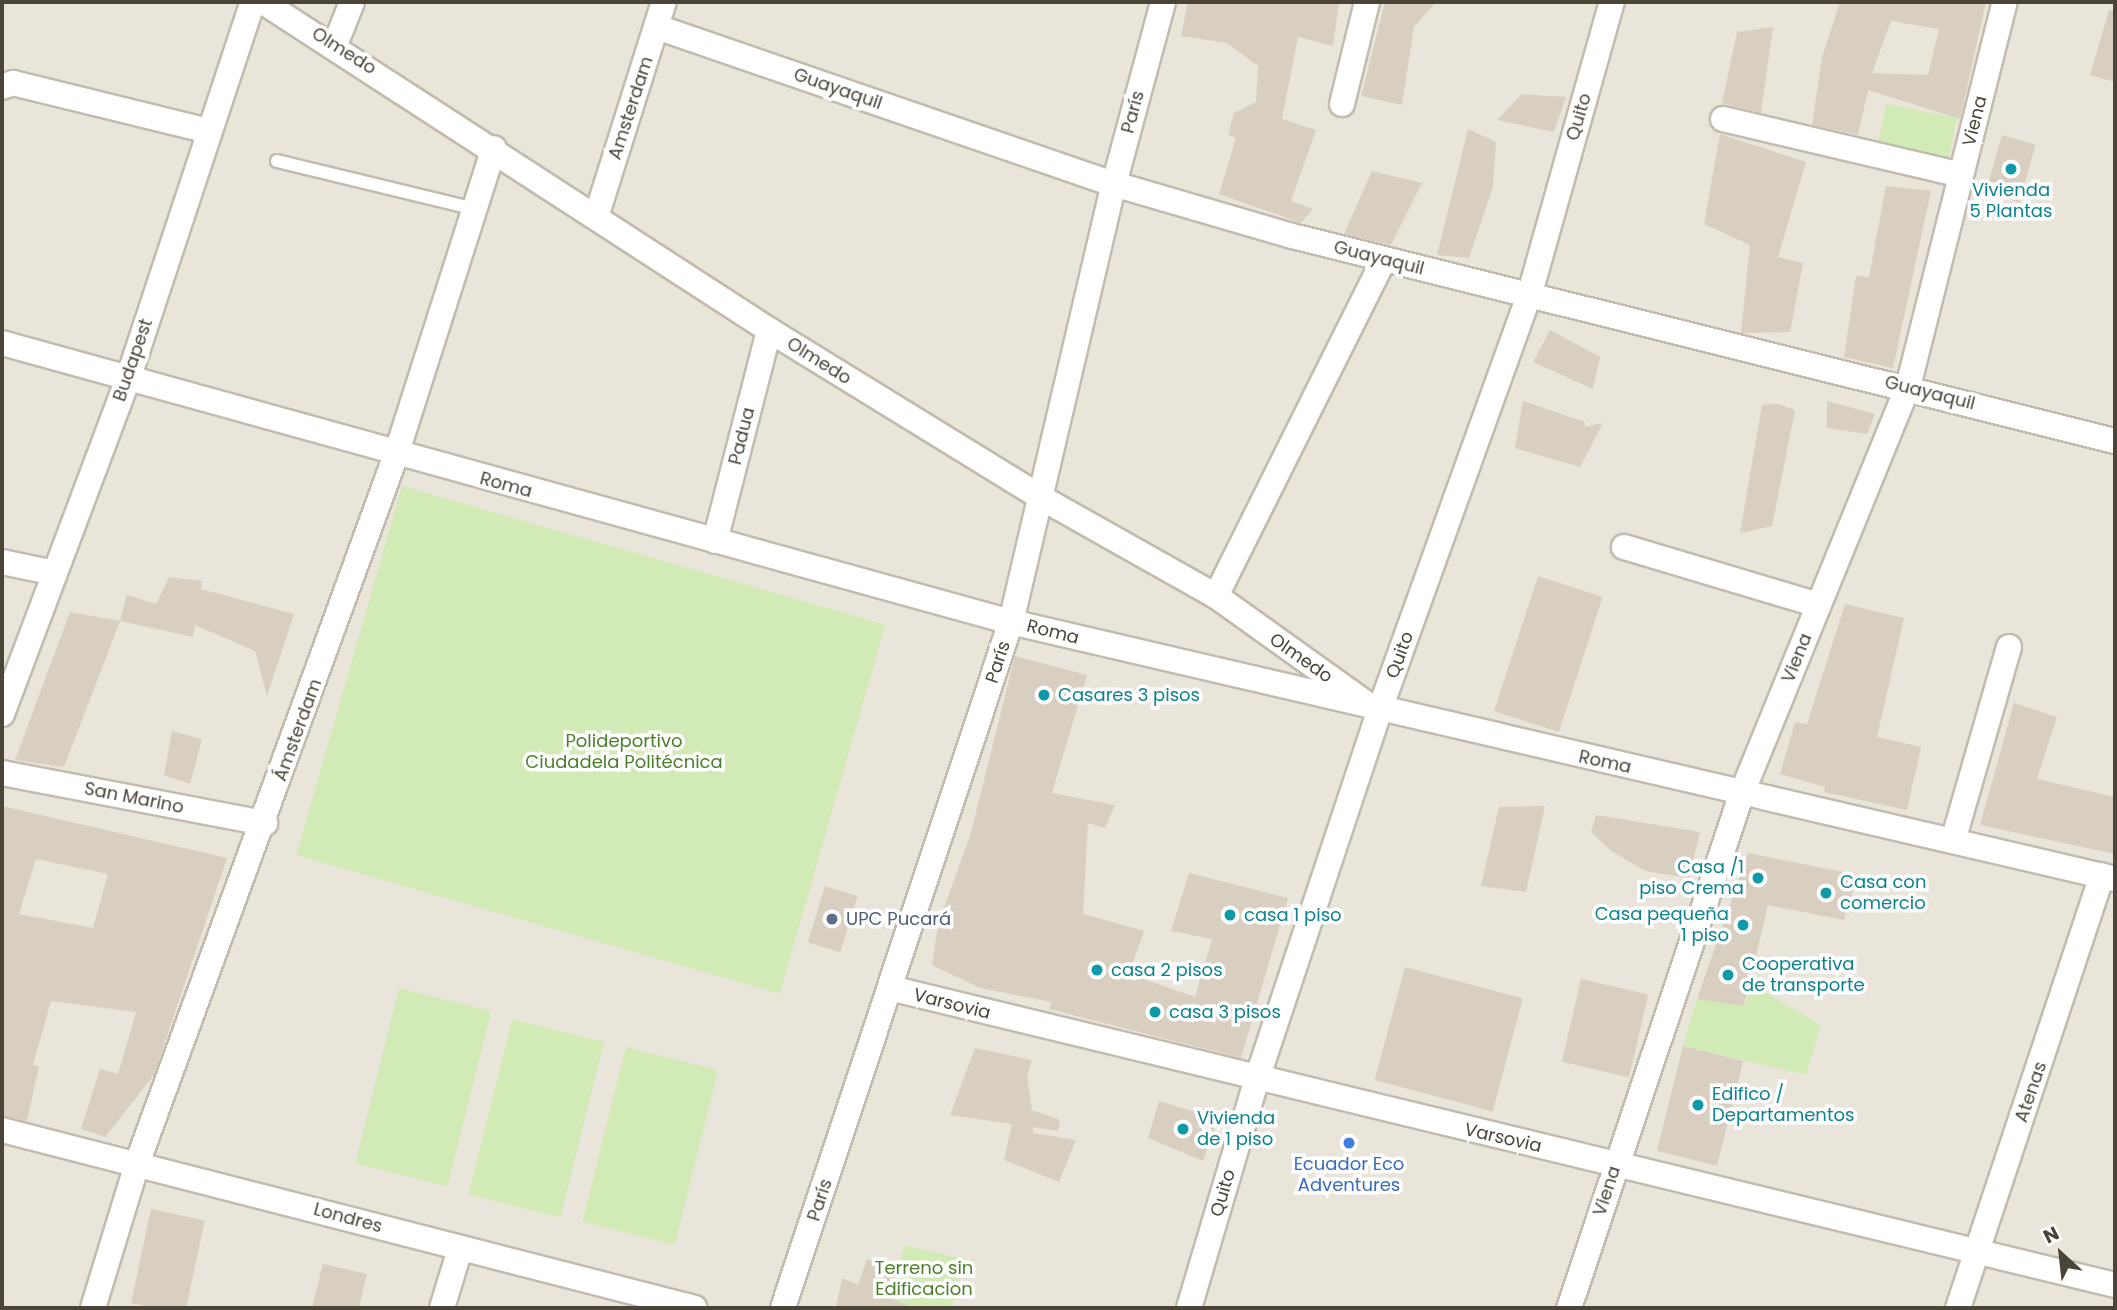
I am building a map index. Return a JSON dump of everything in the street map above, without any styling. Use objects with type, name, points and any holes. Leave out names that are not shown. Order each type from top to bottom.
[{"type":"street","name":"Budapest","points":[[2,714],[50,572],[127,382],[253,2]]},
{"type":"street","name":"Olmedo","points":[[263,2],[335,45],[597,214],[769,330],[1040,497],[1216,596],[1379,712]]},
{"type":"street","points":[[335,45],[352,2]]},
{"type":"street","name":"Amsterdam","points":[[597,214],[664,2]]},
{"type":"street","name":"París","points":[[783,1308],[1011,622],[1114,184],[1163,2]]},
{"type":"street","points":[[1342,104],[1367,2]]},
{"type":"street","name":"Quito","points":[[1189,1308],[1257,1079],[1379,712],[1530,293],[1612,2]]},
{"type":"street","name":"Viena","points":[[1569,1308],[1615,1164],[1742,793],[1908,387],[2005,2]]},
{"type":"street","name":"Guayaquil","points":[[657,27],[1114,184],[1383,261],[1530,293],[2115,441]]},
{"type":"street","points":[[2,86],[13,83],[209,131]]},
{"type":"street","points":[[1723,119],[1961,175]]},
{"type":"street","name":"Ámsterdam","points":[[93,1308],[138,1161],[265,823],[396,455],[494,148]]},
{"type":"street","points":[[1216,596],[1383,261]]},
{"type":"street","name":"Padua","points":[[715,541],[769,330]]},
{"type":"street","name":"Roma","points":[[2,343],[127,382],[1011,622],[1379,712],[2108,877]]},
{"type":"street","points":[[1624,547],[1819,604]]},
{"type":"street","points":[[2,562],[50,572]]},
{"type":"street","points":[[1953,841],[2009,647]]},
{"type":"street","name":"San Marino","points":[[2,773],[265,823]]},
{"type":"street","name":"Atenas","points":[[1958,1308],[2108,877]]},
{"type":"street","name":"Varsovia","points":[[890,988],[2115,1285]]},
{"type":"street","name":"Londres","points":[[2,1130],[138,1161],[460,1249],[695,1308]]},
{"type":"street","points":[[442,1308],[460,1249]]},
{"type":"lane","points":[[277,161],[475,209]]},
{"type":"shaded area","points":[[2,2],[2115,2],[2115,1308],[2,1308]]},
{"type":"green space","points":[[1886,104],[1957,118],[1948,164],[1877,150]]},
{"type":"green space","name":"Polideportivo Ciudadela Politécnica","points":[[402,486],[886,625],[780,994],[296,855]]},
{"type":"green space","points":[[1753,985],[1821,1025],[1806,1075],[1683,1046],[1697,999],[1744,1006]]},
{"type":"green space","points":[[399,988],[491,1011],[447,1187],[355,1164]]},
{"type":"green space","points":[[512,1019],[604,1042],[560,1218],[468,1195]]},
{"type":"green space","points":[[626,1047],[718,1070],[675,1245],[582,1222]]},
{"type":"green space","name":"Terreno sin Edificacion","points":[[905,1245],[967,1260],[951,1308],[885,1308]]},
{"type":"building","points":[[1188,2],[1339,2],[1333,46],[1298,37],[1282,119],[1316,130],[1291,201],[1313,209],[1301,223],[1219,194],[1236,138],[1228,135],[1234,113],[1256,102],[1258,66],[1227,43],[1181,36]]},
{"type":"building","points":[[1385,2],[1436,2],[1414,27],[1402,105],[1361,96]]},
{"type":"building","points":[[1840,2],[1986,2],[1960,119],[1868,90],[1858,135],[1812,125],[1822,57]],"holes":[[[1891,21],[1939,29],[1928,75],[1872,73]]]},
{"type":"building","points":[[2109,10],[2115,11],[2115,82],[2090,75]]},
{"type":"building","points":[[1773,27],[1761,113],[1722,103],[1737,32]]},
{"type":"building","points":[[1522,94],[1566,97],[1554,132],[1497,120]]},
{"type":"building","points":[[1468,129],[1496,142],[1493,187],[1469,258],[1437,255]]},
{"type":"building","points":[[1720,134],[1806,162],[1778,257],[1803,263],[1790,332],[1741,333],[1750,245],[1704,224]]},
{"type":"building","name":"Vivienda 5 Plantas","points":[[2002,135],[2036,145],[2019,202],[1985,193]]},
{"type":"building","points":[[1372,171],[1422,183],[1391,245],[1344,234]]},
{"type":"building","points":[[1886,186],[1931,191],[1893,368],[1844,357],[1856,276],[1869,277]]},
{"type":"building","points":[[1550,330],[1600,357],[1593,389],[1533,362]]},
{"type":"building","points":[[1523,401],[1585,422],[1584,427],[1603,423],[1580,467],[1515,448]]},
{"type":"building","points":[[1827,401],[1875,414],[1867,434],[1827,428]]},
{"type":"building","points":[[1778,404],[1795,410],[1772,526],[1740,533],[1762,405]]},
{"type":"building","points":[[1538,576],[1603,597],[1559,732],[1494,711]]},
{"type":"building","points":[[169,577],[202,581],[201,589],[294,614],[267,696],[255,651],[195,625],[193,637],[120,621],[127,595],[156,604]]},
{"type":"building","points":[[1845,604],[1904,618],[1877,737],[1921,747],[1907,810],[1824,792],[1825,787],[1780,774],[1795,722],[1807,724]]},
{"type":"building","points":[[70,612],[120,621],[64,767],[15,760]]},
{"type":"building","points":[[1015,656],[1087,675],[1052,793],[1115,805],[1105,828],[1088,823],[1083,914],[1144,931],[1129,974],[1195,997],[1212,939],[1171,931],[1189,873],[1288,898],[1241,1058],[1049,1009],[1052,1002],[980,988],[932,965],[938,924],[970,836]]},
{"type":"building","points":[[2014,703],[2057,717],[2037,779],[2115,797],[2115,854],[1980,825]]},
{"type":"building","points":[[172,731],[202,739],[190,784],[164,775]]},
{"type":"building","points":[[2,806],[227,858],[154,1075],[105,1137],[81,1129],[100,1069],[118,1074],[136,1012],[51,1001],[33,1065],[39,1066],[27,1121],[2,1116]],"holes":[[[36,859],[108,874],[93,928],[19,914]]]},
{"type":"building","points":[[1545,806],[1526,892],[1481,886],[1499,807]]},
{"type":"building","points":[[1596,815],[1700,832],[1689,878],[1645,871],[1610,850],[1591,832]]},
{"type":"building","points":[[1748,853],[1858,875],[1844,920],[1768,905],[1744,1006],[1697,999]]},
{"type":"building","name":"UPC Pucará","points":[[825,886],[858,896],[840,952],[808,942]]},
{"type":"building","points":[[1405,967],[1523,999],[1493,1112],[1375,1080]]},
{"type":"building","points":[[1581,979],[1648,995],[1629,1077],[1562,1062]]},
{"type":"building","name":"Edifico / Departamentos","points":[[1683,1046],[1743,1061],[1717,1166],[1657,1151]]},
{"type":"building","points":[[975,1048],[1032,1060],[1027,1076],[1032,1110],[1060,1120],[1058,1131],[1033,1127],[1033,1133],[1076,1140],[1059,1182],[1004,1160],[1012,1124],[950,1115]]},
{"type":"building","name":"Vivienda de 1 piso","points":[[1159,1101],[1218,1119],[1203,1161],[1148,1138]]},
{"type":"building","points":[[151,1209],[205,1220],[186,1308],[155,1308],[131,1303]]},
{"type":"building","points":[[867,1259],[896,1273],[888,1297],[914,1308],[836,1308],[842,1278],[858,1285]]},
{"type":"building","points":[[323,1264],[367,1274],[359,1308],[312,1308]]},
{"type":"place","name":"Vivienda 5 Plantas","points":[[2011,169]]},
{"type":"place","name":"Casares 3 pisos","points":[[1044,695]]},
{"type":"place","name":"Casa /1 piso Crema","points":[[1758,878]]},
{"type":"place","name":"Casa con comercio","points":[[1826,893]]},
{"type":"place","name":"casa 1 piso","points":[[1230,915]]},
{"type":"place","name":"UPC Pucará","points":[[832,919]]},
{"type":"place","name":"Casa pequeña 1 piso","points":[[1743,925]]},
{"type":"place","name":"casa 2 pisos","points":[[1097,970]]},
{"type":"place","name":"Cooperativa de transporte","points":[[1728,975]]},
{"type":"place","name":"casa 3 pisos","points":[[1155,1012]]},
{"type":"place","name":"Edifico / Departamentos","points":[[1698,1105]]},
{"type":"place","name":"Vivienda de 1 piso","points":[[1183,1129]]},
{"type":"place","name":"Ecuador Eco Adventures","points":[[1349,1143]]}]
